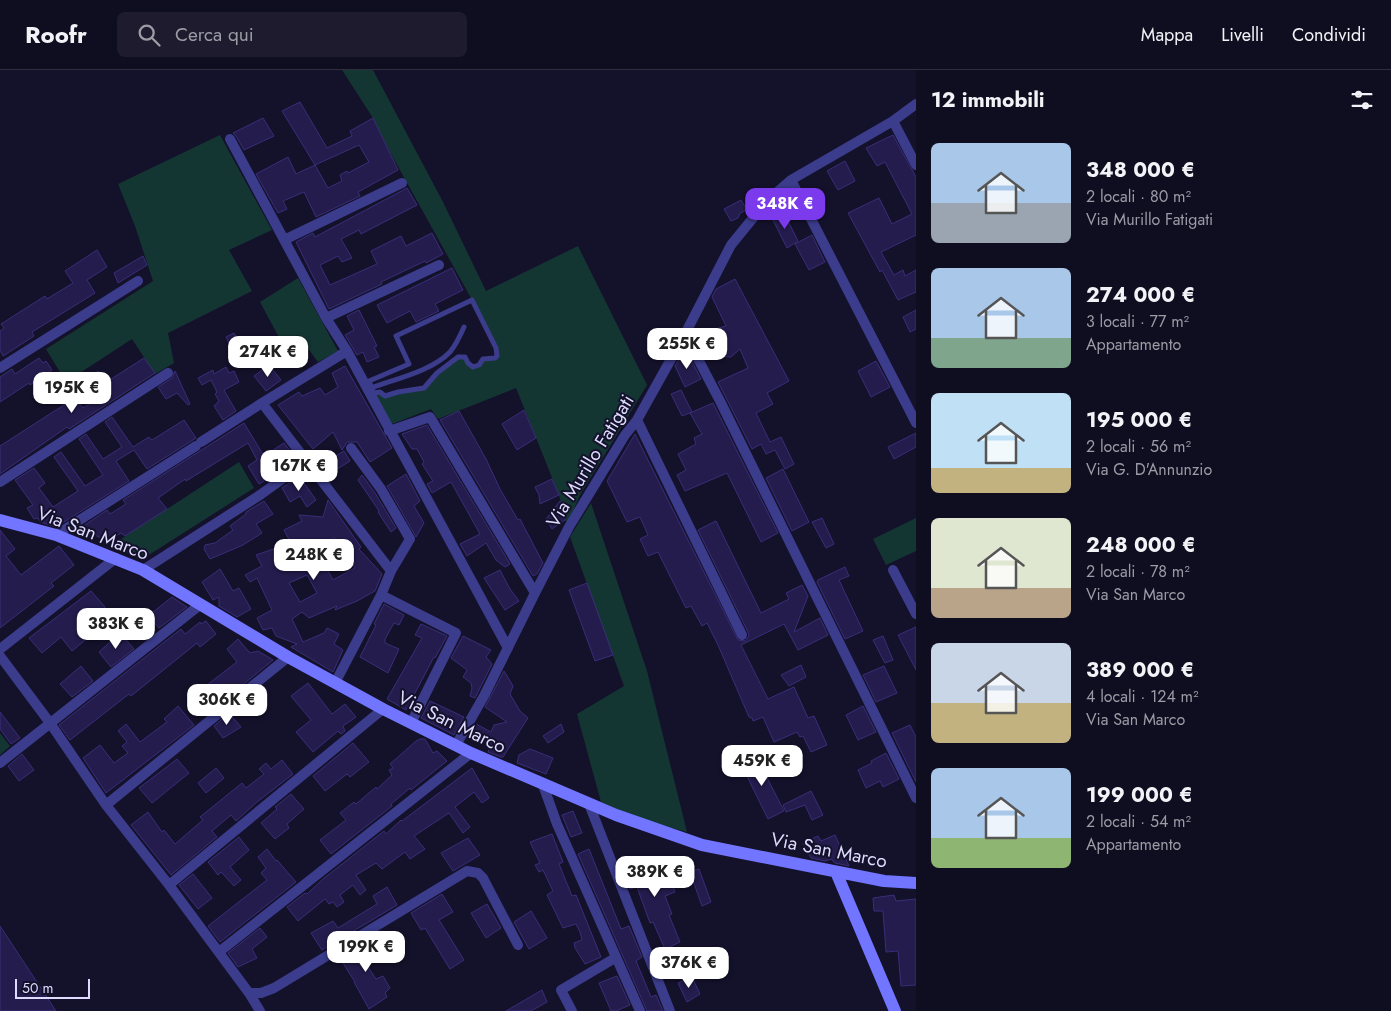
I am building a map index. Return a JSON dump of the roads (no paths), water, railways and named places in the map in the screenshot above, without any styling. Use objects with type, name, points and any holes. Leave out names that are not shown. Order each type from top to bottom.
[{"type":"main road","name":"Via San Marco","points":[[0,520],[56,535],[143,570],[288,657],[383,709],[472,753],[616,815],[702,845],[884,881],[916,883]]},
{"type":"main road","points":[[836,872],[895,1011]]},
{"type":"street","name":"Via Murillo Fatigati","points":[[456,745],[484,696],[569,527],[625,435],[637,420],[685,334],[731,244],[767,201],[791,180],[893,120],[916,104]]},
{"type":"street","points":[[893,120],[916,165]]},
{"type":"street","points":[[230,139],[326,318],[368,389],[508,648]]},
{"type":"street","points":[[791,180],[916,423]]},
{"type":"street","points":[[284,240],[402,183]]},
{"type":"street","points":[[326,318],[439,265]]},
{"type":"street","points":[[0,368],[138,281]]},
{"type":"street","points":[[685,334],[916,798]]},
{"type":"street","points":[[56,535],[262,403],[347,352]]},
{"type":"street","points":[[0,482],[168,373]]},
{"type":"street","points":[[262,403],[391,571]]},
{"type":"street","points":[[389,431],[430,417],[535,593]]},
{"type":"street","points":[[637,420],[742,635]]},
{"type":"street","points":[[335,683],[382,595],[391,571],[410,539],[381,489],[351,448]]},
{"type":"street","points":[[143,570],[260,495],[306,462]]},
{"type":"street","points":[[0,649],[116,558]]},
{"type":"street","points":[[893,570],[916,614]]},
{"type":"street","points":[[382,595],[456,633],[411,723]]},
{"type":"street","points":[[0,763],[201,604]]},
{"type":"street","points":[[0,656],[50,723],[106,805],[219,952],[260,1011]]},
{"type":"street","points":[[106,805],[288,657]]},
{"type":"street","points":[[168,885],[383,709]]},
{"type":"street","points":[[219,952],[472,753]]},
{"type":"street","points":[[543,785],[557,824],[640,1011]]},
{"type":"street","points":[[589,804],[670,1011]]},
{"type":"street","points":[[249,993],[261,993],[274,988],[467,871],[474,871],[481,875],[518,945]]},
{"type":"street","points":[[572,1011],[561,990],[615,958]]},
{"type":"lane","points":[[472,300],[496,348],[497,356],[490,360],[483,359],[479,365],[473,367],[464,357],[458,357],[437,373],[424,388],[385,396],[380,392],[374,393],[369,381],[409,364],[396,336],[472,300]]},
{"type":"lane","points":[[368,389],[406,376],[440,360],[456,345],[464,328]]}]
